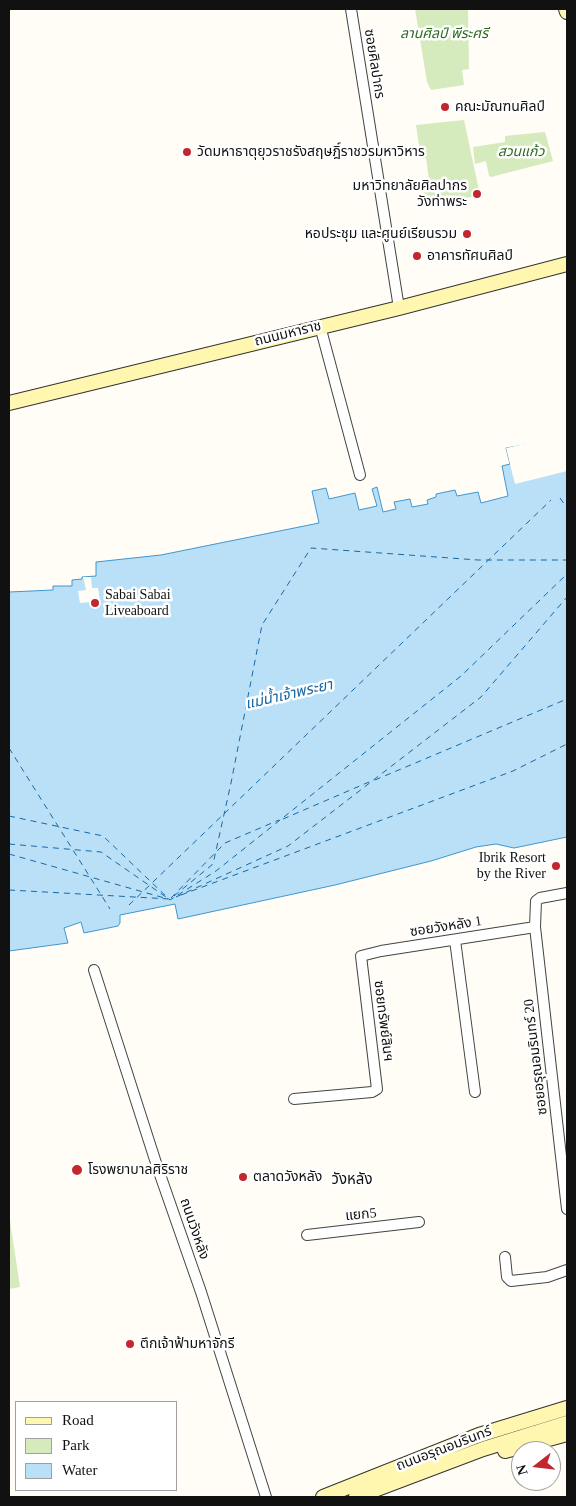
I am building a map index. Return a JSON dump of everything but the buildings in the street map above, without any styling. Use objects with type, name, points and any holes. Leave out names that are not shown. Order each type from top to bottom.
[{"type":"main road","name":"ถนนมหาราช","points":[[9,403],[399,308],[567,264]]},
{"type":"main road","name":"ถนนอรุณอมรินทร์","points":[[322,1497],[480,1435],[567,1408]]},
{"type":"main road","points":[[356,1497],[483,1449],[567,1423]]},
{"type":"main road","name":"ถนนอรุณอมรินทร์","points":[[381,1497],[475,1461],[567,1434]]},
{"type":"street","name":"ซอยศิลปากร","points":[[351,9],[399,308]]},
{"type":"street","points":[[320,326],[360,475]]},
{"type":"street","name":"ซอยอรุณอมรินทร์ 20","points":[[567,893],[540,898],[536,901],[535,927],[567,1209]]},
{"type":"street","name":"ซอยวังหลัง 1","points":[[361,956],[535,927]]},
{"type":"street","points":[[456,940],[475,1092]]},
{"type":"street","name":"ซอยทรัพย์สินฯ","points":[[294,1099],[372,1092],[377,1089],[361,956]]},
{"type":"street","name":"ถนนวังหลัง","points":[[94,970],[157,1166],[201,1292],[266,1497]]},
{"type":"street","name":"แยก5","points":[[306,1235],[418,1222]]},
{"type":"street","points":[[505,1257],[507,1277],[511,1281],[547,1277],[567,1270]]},
{"type":"green space","name":"ลานศิลป์ พีระศรี","points":[[415,9],[468,9],[469,69],[462,70],[464,85],[431,90],[427,82]]},
{"type":"green space","points":[[464,120],[480,195],[426,207],[423,181],[429,180],[426,158],[421,159],[416,125]]},
{"type":"green space","name":"สวนแก้ว","points":[[545,132],[553,161],[491,177],[489,176],[486,161],[475,164],[473,147],[505,142],[505,136]]},
{"type":"green space","points":[[9,1214],[20,1287],[9,1289]]},
{"type":"water","name":"แม่น้ำเจ้าพระยา","points":[[567,438],[567,837],[514,848],[496,844],[476,847],[431,861],[335,885],[178,919],[175,904],[120,915],[118,926],[84,933],[81,922],[64,928],[68,943],[9,951],[9,592],[53,590],[53,586],[72,586],[72,580],[96,576],[96,562],[161,555],[319,523],[312,491],[326,488],[329,499],[355,493],[359,510],[377,506],[372,489],[377,487],[383,512],[396,509],[394,502],[410,499],[412,507],[428,504],[427,500],[436,497],[436,494],[455,490],[457,496],[478,492],[481,503],[508,496],[502,466],[510,464],[506,448]]},
{"type":"pier","points":[[567,435],[567,471],[515,484],[506,448]]},
{"type":"pier","points":[[83,577],[91,577],[92,588],[98,588],[100,601],[80,603],[78,591],[86,590]]},
{"type":"ferry route","points":[[560,498],[567,508]]},
{"type":"ferry route","points":[[129,905],[551,500]]},
{"type":"ferry route","points":[[174,896],[213,864],[262,625],[311,548],[478,560],[567,560]]},
{"type":"ferry route","points":[[9,816],[103,836],[170,900],[216,871],[461,676],[567,574]]},
{"type":"ferry route","points":[[176,897],[288,846],[481,697],[567,597]]},
{"type":"ferry route","points":[[375,780],[567,699]]},
{"type":"ferry route","points":[[181,895],[513,771],[567,744]]},
{"type":"ferry route","points":[[9,748],[110,909]]},
{"type":"ferry route","points":[[283,819],[369,782]]},
{"type":"ferry route","points":[[171,898],[225,843],[279,820]]},
{"type":"ferry route","points":[[9,844],[101,852],[166,897]]},
{"type":"ferry route","points":[[9,854],[168,899]]},
{"type":"ferry route","points":[[9,890],[170,899]]},
{"type":"place","name":"คณะมัณฑนศิลป์","points":[[445,107]]},
{"type":"place","name":"วัดมหาธาตุยุวราชรังสฤษฎิ์ราชวรมหาวิหาร","points":[[187,152]]},
{"type":"place","name":"มหาวิทยาลัยศิลปากร วังท่าพระ","points":[[477,194]]},
{"type":"place","name":"หอประชุม และศูนย์เรียนรวม","points":[[467,234]]},
{"type":"place","name":"อาคารทัศนศิลป์","points":[[417,256]]},
{"type":"place","name":"Sabai Sabai Liveaboard","points":[[95,603]]},
{"type":"place","name":"Ibrik Resort by the River","points":[[556,866]]},
{"type":"place","name":"โรงพยาบาลศิริราช","points":[[77,1170]]},
{"type":"place","name":"ตลาดวังหลัง","points":[[243,1177]]},
{"type":"place","name":"ตึกเจ้าฟ้ามหาจักรี","points":[[130,1344]]},
{"type":"district","name":"วังหลัง","points":[[352,1180]]}]
